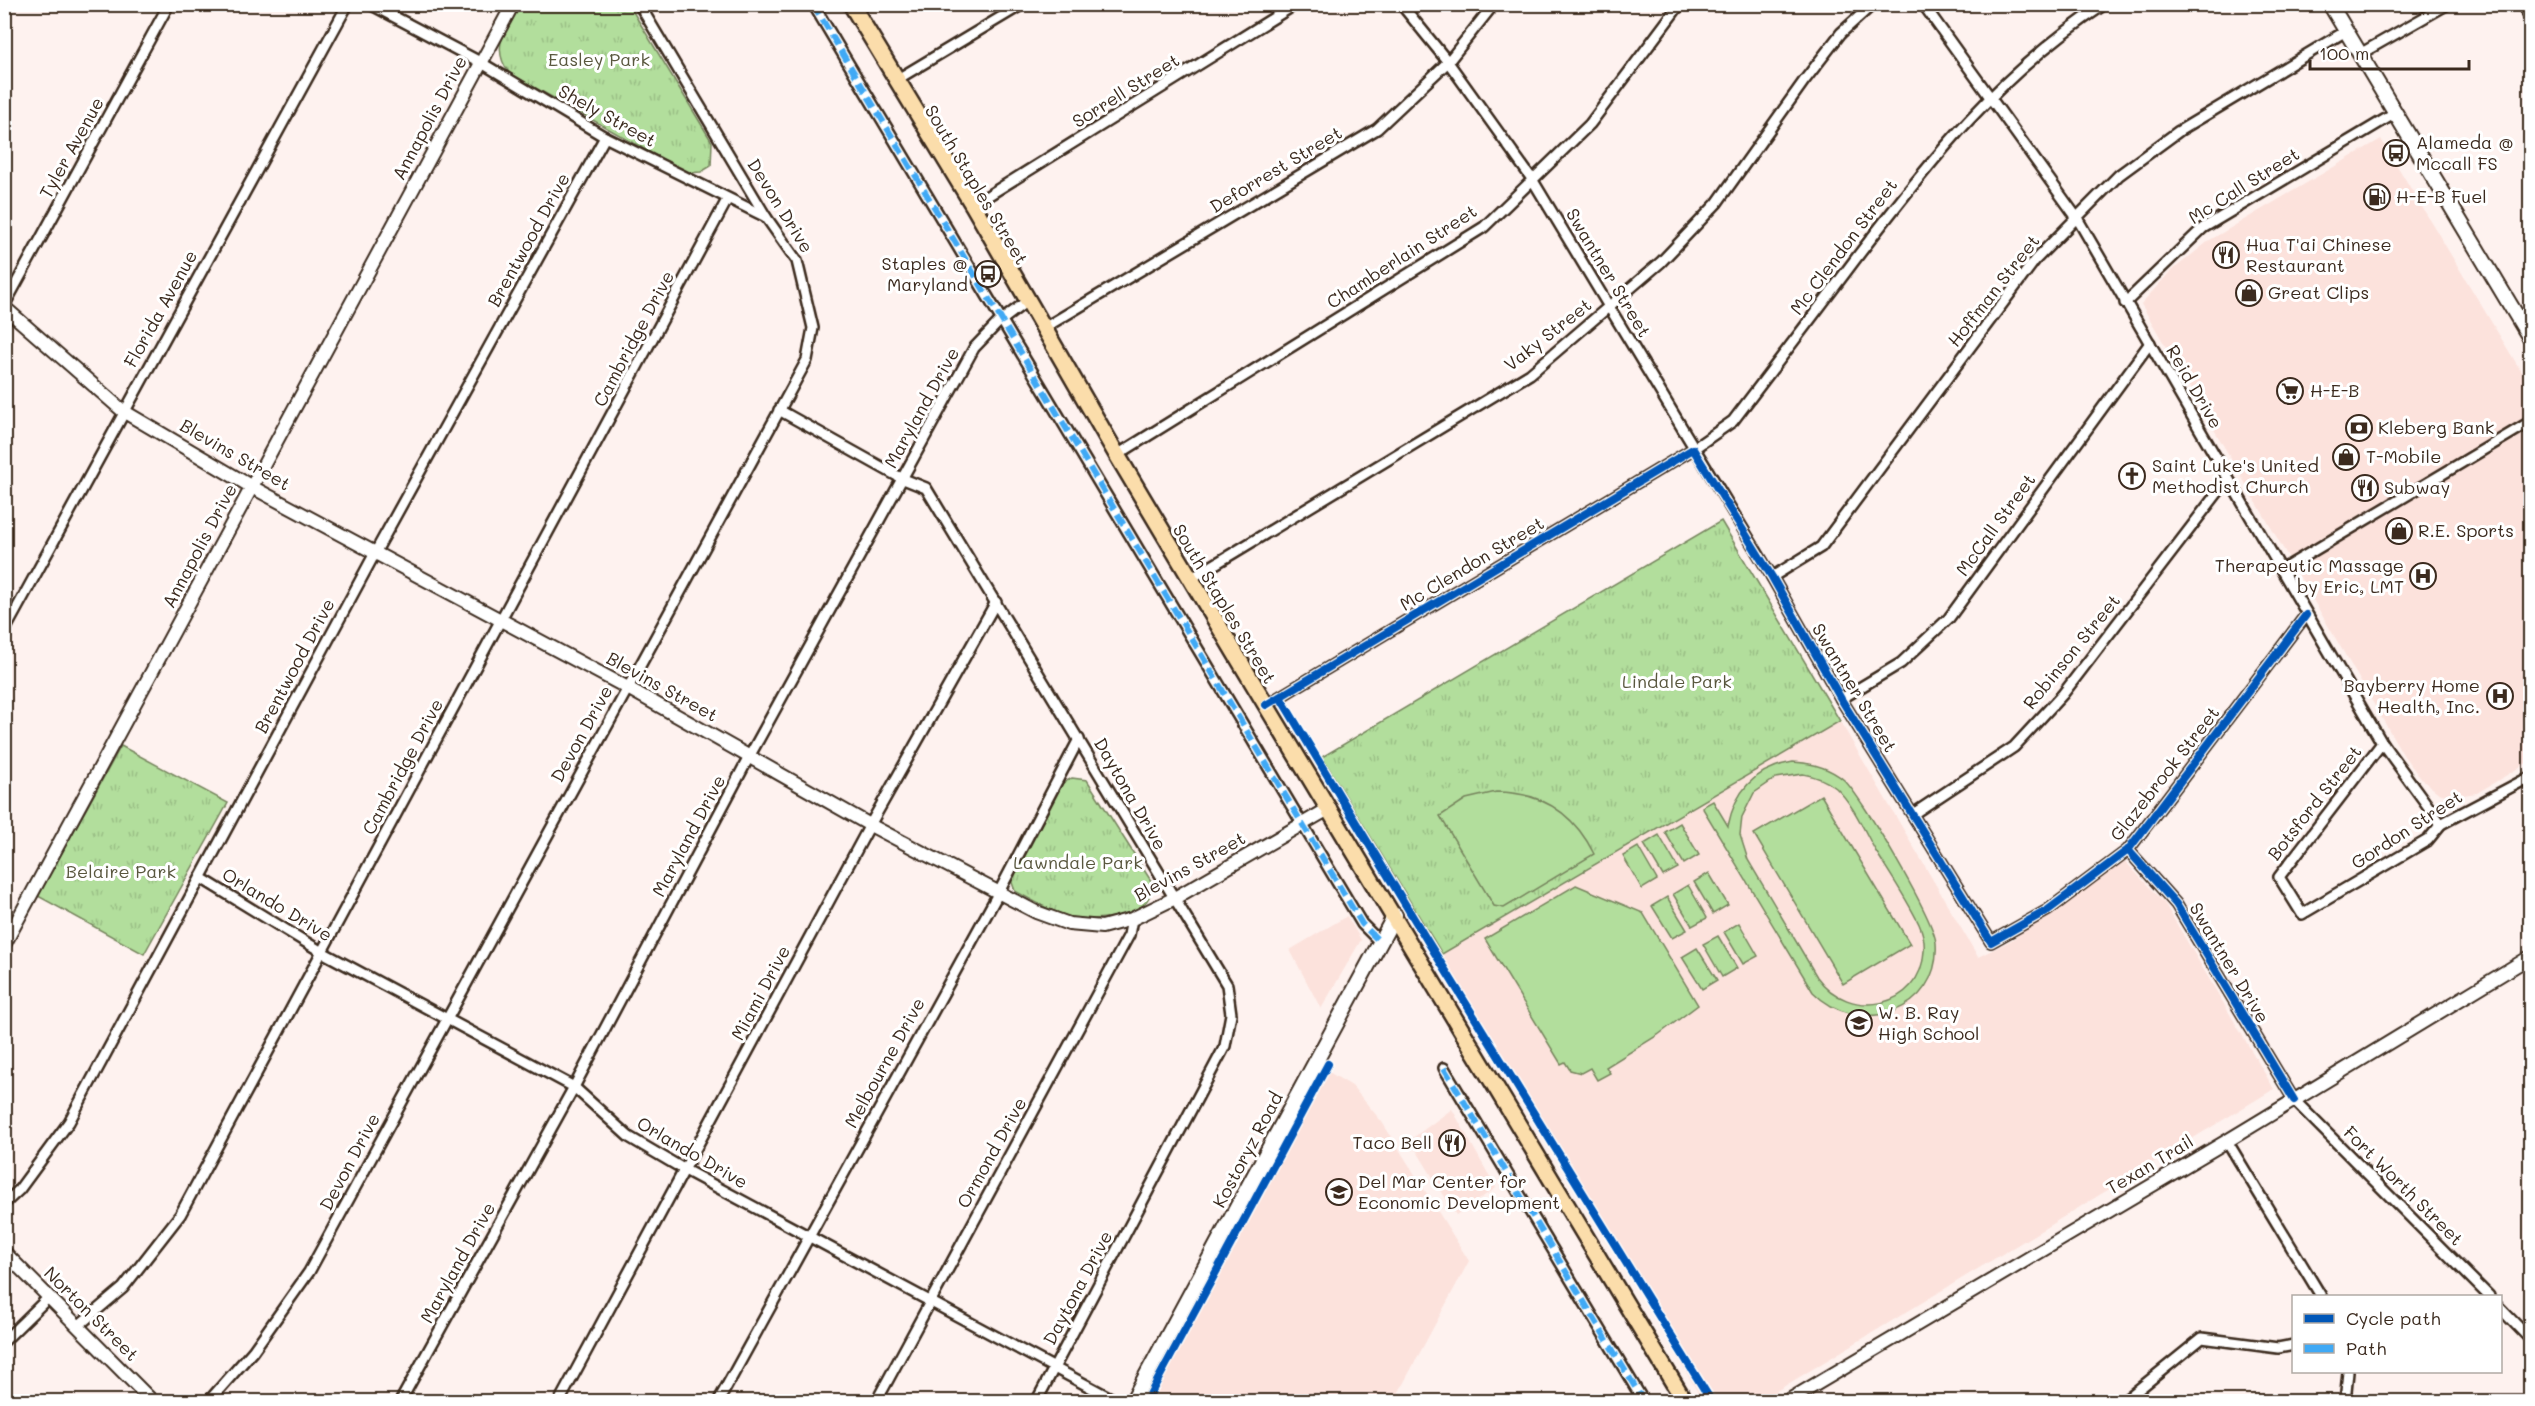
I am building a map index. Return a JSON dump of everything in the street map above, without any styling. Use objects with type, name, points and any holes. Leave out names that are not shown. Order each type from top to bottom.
[{"type":"main road","name":"South Staples Street","points":[[851,4],[973,205],[1117,455],[1266,705],[1395,915],[1685,1401]]},
{"type":"main road","points":[[2330,4],[2530,338]]},
{"type":"main road","name":"Kostoryz Road","points":[[1132,1401],[1395,915]]},
{"type":"street","name":"Tyler Avenue","points":[[4,307],[169,4]]},
{"type":"street","name":"Florida Avenue","points":[[4,632],[123,411],[348,4]]},
{"type":"street","name":"Shely Street","points":[[370,4],[480,62],[605,137],[766,218]]},
{"type":"street","name":"Annapolis Drive","points":[[4,945],[513,4]]},
{"type":"street","name":"Devon Drive","points":[[208,1401],[253,1351],[309,1272],[626,687],[807,360],[813,328],[797,261],[766,218],[639,4]]},
{"type":"street","points":[[813,4],[1362,924],[1380,942]]},
{"type":"street","points":[[896,80],[1023,4]]},
{"type":"street","name":"Sorrell Street","points":[[973,205],[1296,4]]},
{"type":"street","name":"Swantner Street","points":[[1401,4],[1448,62],[1532,179],[1772,577],[1841,699],[1991,942]]},
{"type":"street","name":"Deforrest Street","points":[[1044,328],[1377,129],[1448,62],[1494,4]]},
{"type":"street","name":"Chamberlain Street","points":[[1117,455],[1484,227],[1590,124],[1680,4]]},
{"type":"street","name":"Vaky Street","points":[[1192,578],[1530,374],[1610,307],[1661,262],[1717,203],[1841,33],[1873,4]]},
{"type":"street","name":"Reid Drive","points":[[1923,4],[2077,218],[2228,479],[2283,569],[2306,615],[2382,743],[2441,824]]},
{"type":"street","name":"Mc Clendon Street","points":[[1266,705],[1693,449],[1733,421],[1928,163],[1990,97],[2061,33],[2105,4]]},
{"type":"street","points":[[2360,54],[2448,4]]},
{"type":"street","points":[[2522,4],[2530,18]]},
{"type":"street","name":"Hoffman Street","points":[[1772,577],[1821,547],[2035,260],[2119,175],[2179,131],[2346,31]]},
{"type":"street","name":"Mc Call Street","points":[[2125,303],[2203,228],[2394,114]]},
{"type":"street","name":"Brentwood Drive","points":[[4,1204],[20,1190],[69,1122],[375,554],[605,137]]},
{"type":"street","name":"Cambridge Drive","points":[[78,1326],[123,1288],[180,1215],[727,200]]},
{"type":"street","name":"Maryland Drive","points":[[400,1401],[574,1087],[901,478],[974,348],[1002,320],[1027,301]]},
{"type":"street","name":"Blevins Street","points":[[4,307],[123,411],[252,487],[626,687],[870,825],[1036,912],[1069,924],[1102,927],[1132,919],[1173,900],[1330,808]]},
{"type":"street","name":"McCall Street","points":[[1841,699],[1901,663],[1949,618],[2150,343]]},
{"type":"street","name":"Daytona Drive","points":[[779,410],[901,478],[926,489],[1079,740],[1173,900],[1227,985],[1231,1014],[1225,1046],[1036,1401]]},
{"type":"street","points":[[2283,569],[2530,422]]},
{"type":"street","name":"Robinson Street","points":[[1913,814],[2014,747],[2062,694],[2228,479]]},
{"type":"street","name":"Miami Drive","points":[[559,1401],[870,825],[996,602]]},
{"type":"street","name":"Glazebrook Street","points":[[1991,942],[2048,909],[2127,850],[2306,615]]},
{"type":"street","name":"Melbourne Drive","points":[[718,1401],[807,1236],[999,892],[1079,740]]},
{"type":"street","name":"Botsford Street","points":[[2302,914],[2279,877],[2382,743]]},
{"type":"street","name":"Gordon Street","points":[[2302,914],[2428,840],[2441,824],[2530,777]]},
{"type":"street","name":"Swantner Drive","points":[[2127,850],[2176,904],[2294,1100]]},
{"type":"street","name":"Orlando Drive","points":[[201,878],[322,952],[574,1087],[629,1137],[685,1170],[931,1300],[1054,1369],[1118,1401]]},
{"type":"street","name":"Ormond Drive","points":[[876,1401],[1129,935],[1132,919]]},
{"type":"street","name":"Texan Trail","points":[[1786,1401],[2227,1141],[2530,957]]},
{"type":"street","points":[[1444,1068],[1644,1401]]},
{"type":"street","name":"Fort Worth Street","points":[[2294,1100],[2488,1295]]},
{"type":"street","points":[[2227,1141],[2320,1295]]},
{"type":"street","name":"Norton Street","points":[[4,1252],[148,1400]]},
{"type":"street","points":[[4,1341],[49,1297]]},
{"type":"street","points":[[2502,1310],[2530,1339]]},
{"type":"street","points":[[2123,1401],[2202,1338],[2278,1348],[2292,1345]]},
{"type":"street","points":[[2345,1401],[2348,1373]]},
{"type":"shaded area","points":[[2381,139],[2530,386],[2530,761],[2477,793],[2456,796],[2440,794],[2422,780],[2404,756],[2141,304],[2169,273],[2210,240]]},
{"type":"shaded area","name":"W. B. Ray High School","points":[[1840,721],[1978,957],[2010,941],[2123,859],[2165,904],[2274,1089],[1760,1401],[1703,1401],[1442,954]]},
{"type":"shaded area","points":[[1347,916],[1361,940],[1321,1009],[1290,950]]},
{"type":"shaded area","name":"Del Mar Center for Economic Development","points":[[1327,1071],[1352,1086],[1382,1122],[1469,1261],[1394,1401],[1139,1401],[1318,1072]]},
{"type":"shaded area","points":[[1452,1109],[1496,1188],[1456,1215],[1410,1140]]},
{"type":"green space","name":"Easley Park","points":[[520,5],[629,5],[712,142],[711,166],[701,172],[687,173],[509,73],[503,63],[500,46],[505,30]]},
{"type":"green space","name":"Lindale Park","points":[[1721,521],[1840,721],[1442,954],[1322,757]]},
{"type":"green space","name":"Belaire Park","points":[[121,746],[228,803],[144,954],[38,896]]},
{"type":"green space","points":[[1793,762],[1814,765],[1844,780],[1866,809],[1911,885],[1923,910],[1936,943],[1934,967],[1925,986],[1911,1001],[1894,1011],[1873,1015],[1852,1014],[1832,1006],[1813,992],[1702,807],[1713,801],[1728,826],[1736,802],[1749,783],[1768,769]],"holes":[[[1803,774],[1832,785],[1842,794],[1909,905],[1922,931],[1924,948],[1920,971],[1911,986],[1897,997],[1881,1003],[1864,1004],[1847,1000],[1831,991],[1817,977],[1748,860],[1740,835],[1742,817],[1754,793],[1776,778]]]},
{"type":"green space","name":"Lawndale Park","points":[[1072,778],[1087,780],[1153,884],[1151,893],[1143,905],[1126,914],[1091,919],[1070,917],[1015,891],[1010,877],[1061,784]]},
{"type":"green space","points":[[1496,792],[1527,796],[1554,808],[1577,827],[1594,854],[1504,908],[1494,906],[1440,816],[1466,799]]},
{"type":"green space","points":[[1821,795],[1910,944],[1843,984],[1754,834]]},
{"type":"green space","points":[[1680,823],[1699,855],[1684,864],[1665,832]]},
{"type":"green space","points":[[1659,835],[1678,868],[1663,876],[1644,844]]},
{"type":"green space","points":[[1638,847],[1657,880],[1642,889],[1623,856]]},
{"type":"green space","points":[[1709,873],[1728,905],[1713,914],[1694,882]]},
{"type":"green space","points":[[1576,885],[1643,913],[1698,1005],[1658,1035],[1606,1067],[1610,1073],[1597,1080],[1590,1068],[1581,1073],[1570,1070],[1565,1062],[1561,1064],[1485,939]]},
{"type":"green space","points":[[1688,885],[1707,918],[1692,926],[1673,894]]},
{"type":"green space","points":[[1667,897],[1687,930],[1672,938],[1652,906]]},
{"type":"green space","points":[[1739,923],[1758,956],[1743,964],[1724,932]]},
{"type":"green space","points":[[1718,936],[1737,968],[1722,977],[1703,944]]},
{"type":"green space","points":[[1697,948],[1717,980],[1702,989],[1682,957]]},
{"type":"marked path","points":[[813,4],[1362,924],[1380,942]]},
{"type":"marked path","points":[[1444,1068],[1644,1402]]},
{"type":"cycle path","points":[[1266,705],[1693,449],[1772,577],[1841,699],[1991,942],[2048,910],[2128,850],[2306,615]]},
{"type":"cycle path","points":[[1280,697],[1428,942],[1712,1402]]},
{"type":"cycle path","points":[[2128,850],[2176,904],[2294,1100]]},
{"type":"cycle path","points":[[1146,1402],[1328,1064]]},
{"type":"place","name":"Alameda @ Mccall FS","points":[[2396,153]]},
{"type":"place","name":"H-E-B Fuel","points":[[2377,197]]},
{"type":"place","name":"Hua T'ai Chinese Restaurant","points":[[2226,255]]},
{"type":"place","name":"Staples @ Maryland","points":[[988,274]]},
{"type":"place","name":"Great Clips","points":[[2249,293]]},
{"type":"place","name":"H-E-B","points":[[2290,391]]},
{"type":"place","name":"Kleberg Bank","points":[[2359,428]]},
{"type":"place","name":"T-Mobile","points":[[2346,457]]},
{"type":"place","name":"Saint Luke's United Methodist Church","points":[[2132,476]]},
{"type":"place","name":"Subway","points":[[2365,488]]},
{"type":"place","name":"R.E. Sports","points":[[2399,531]]},
{"type":"place","name":"Therapeutic Massage by Eric, LMT","points":[[2423,576]]},
{"type":"place","name":"Bayberry Home Health, Inc.","points":[[2500,696]]},
{"type":"place","name":"W. B. Ray High School","points":[[1859,1023]]},
{"type":"place","name":"Taco Bell","points":[[1452,1143]]},
{"type":"place","name":"Del Mar Center for Economic Development","points":[[1339,1192]]}]
